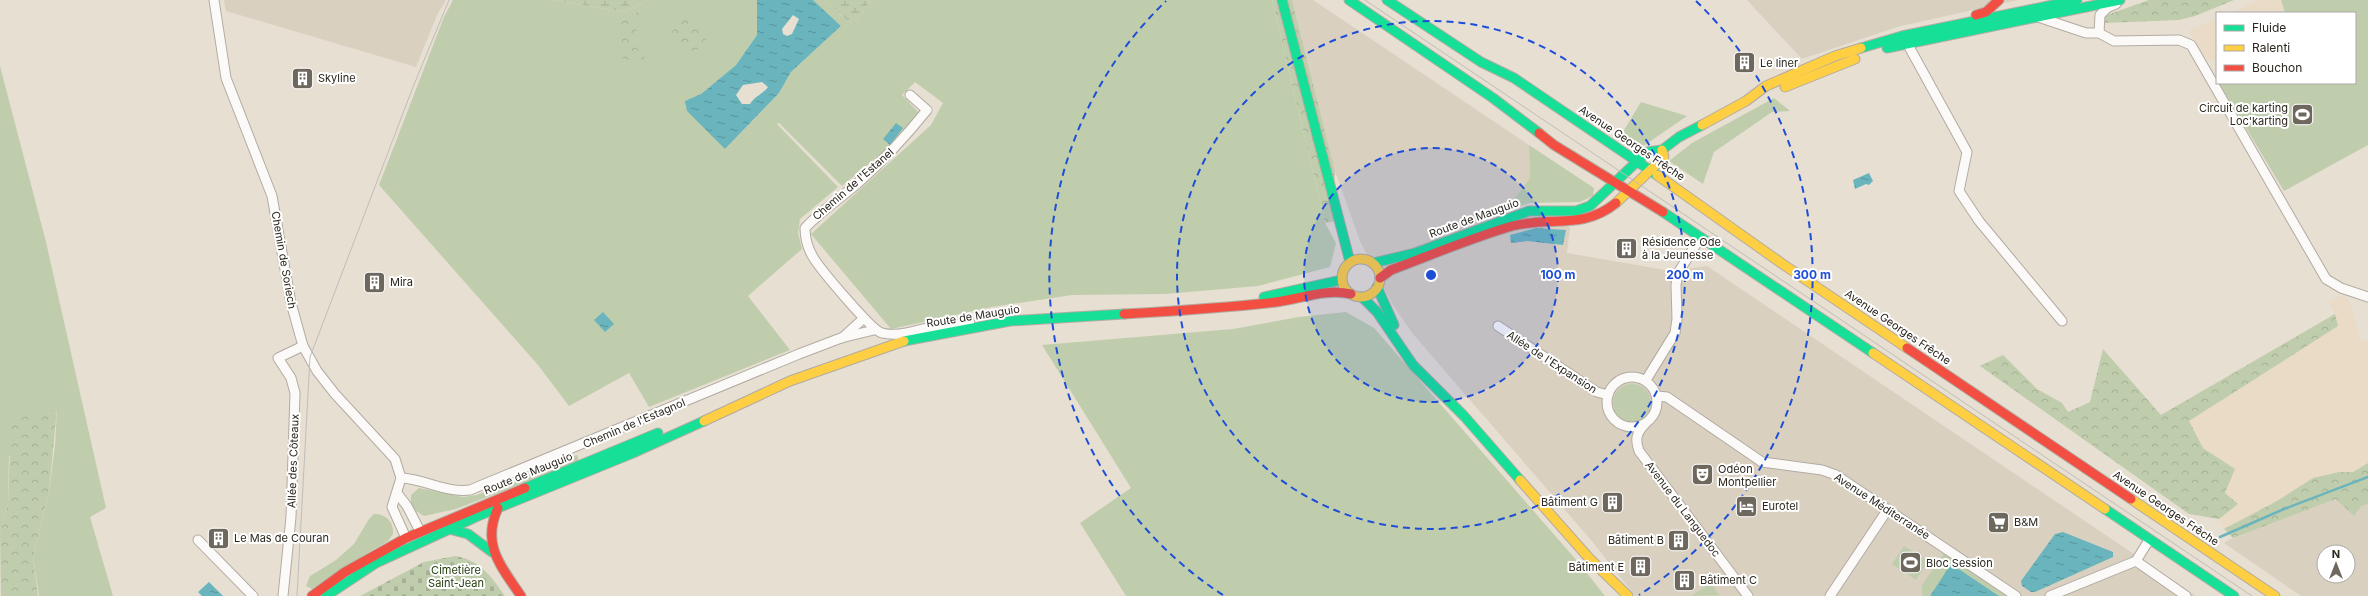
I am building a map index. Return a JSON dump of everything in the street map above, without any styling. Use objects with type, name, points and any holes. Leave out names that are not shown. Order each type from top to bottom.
[{"type":"main road","points":[[1282,0],[1350,262]]},
{"type":"main road","points":[[1349,0],[1493,98],[1530,129],[1700,238],[2234,596]]},
{"type":"main road","name":"Avenue Georges Frêche","points":[[1387,0],[1481,62],[1514,78],[1638,161],[1784,265],[2276,596]]},
{"type":"main road","points":[[1905,40],[1918,29],[1986,12],[1999,0]]},
{"type":"main road","points":[[1662,150],[1679,137],[1746,101],[1766,86],[1842,54],[2077,0]]},
{"type":"main road","points":[[1905,40],[1934,37],[1940,32],[2037,9],[2120,0]]},
{"type":"main road","name":"Route de Mauguio","points":[[1373,263],[1415,253],[1530,211],[1576,211],[1590,206],[1647,152],[1662,150],[1664,157],[1607,210],[1590,219],[1540,220],[1520,224],[1391,270],[1380,278]]},
{"type":"main road","points":[[1362,297],[1373,292],[1377,288],[1380,278],[1373,263],[1362,259],[1350,262],[1343,270],[1342,280],[1346,290],[1351,294],[1362,297],[1377,312],[1413,365],[1432,383],[1589,558],[1628,596]]},
{"type":"main road","name":"Route de Mauguio","points":[[1198,309],[1342,280]]},
{"type":"main road","points":[[1377,288],[1378,293],[1398,333],[1432,383]]},
{"type":"main road","name":"Route de Mauguio","points":[[312,596],[345,572],[408,542],[449,529],[477,512],[498,508],[633,453],[733,408],[762,393],[825,367],[903,341],[970,327],[1010,321],[1198,309],[1286,301],[1322,293],[1343,292],[1351,294]]},
{"type":"main road","name":"Route de Mauguio","points":[[420,531],[477,512],[745,397],[762,393]]},
{"type":"main road","points":[[492,552],[489,542],[490,528],[498,508]]},
{"type":"main road","points":[[474,536],[471,528],[477,512],[485,517],[490,528]]},
{"type":"main road","points":[[449,529],[462,530],[474,536],[492,552],[521,596]]},
{"type":"main road","points":[[408,542],[420,531]]},
{"type":"main road","name":"Route de Mauguio","points":[[326,596],[408,542]]},
{"type":"main road","points":[[1589,558],[1617,596]]},
{"type":"street","name":"Chemin de Soriech","points":[[214,0],[226,78],[272,196],[291,303],[303,346],[316,371],[335,394],[395,458],[401,478]]},
{"type":"street","points":[[2099,33],[2099,19],[2102,12],[2125,0]]},
{"type":"street","points":[[2037,9],[2086,33],[2099,33],[2109,40],[2119,42],[2179,40],[2191,44],[2326,279],[2341,288],[2368,297]]},
{"type":"street","points":[[1905,40],[1967,152],[1959,191],[1978,221],[2062,321]]},
{"type":"street","name":"Chemin de l'Estanel","points":[[862,319],[850,301],[814,258],[805,241],[805,228],[822,210],[858,182],[906,136],[927,110],[910,95]]},
{"type":"street","points":[[1646,380],[1674,333],[1677,319],[1676,285],[1678,273],[1700,238]]},
{"type":"street","points":[[862,319],[874,330]]},
{"type":"street","name":"Chemin de l'Estagnol","points":[[841,338],[862,319]]},
{"type":"street","name":"Chemin de l'Estagnol","points":[[401,478],[411,478],[457,492],[470,490],[841,338],[874,330],[889,334],[903,334],[955,324],[1010,321]]},
{"type":"street","name":"Allée de l'Expansion","points":[[1498,326],[1597,392],[1608,395]]},
{"type":"street","name":"Allée des Côteaux","points":[[283,596],[291,510],[295,393],[291,378],[278,358],[303,346]]},
{"type":"street","points":[[1633,377],[1646,380],[1657,396],[1655,412],[1645,424],[1629,427],[1616,421],[1608,409],[1608,395],[1615,383],[1633,377]]},
{"type":"street","name":"Avenue Méditerranée","points":[[1657,396],[1666,397],[1762,462],[1822,470],[1834,474],[2016,596]]},
{"type":"street","name":"Avenue du Languedoc","points":[[1645,424],[1637,433],[1636,442],[1639,451],[1745,595]]},
{"type":"street","points":[[401,478],[392,507],[408,542]]},
{"type":"street","points":[[397,493],[407,506],[420,531]]},
{"type":"street","points":[[1830,596],[1888,509]]},
{"type":"street","points":[[198,540],[253,596]]},
{"type":"street","points":[[2050,596],[2136,561],[2149,540]]},
{"type":"street","points":[[2136,561],[2186,596]]},
{"type":"shaded area","points":[[224,0],[446,0],[437,15],[416,67],[226,11]]},
{"type":"shaded area","points":[[1292,0],[1313,0],[1529,145],[1530,178],[1508,207],[1511,210],[1570,227],[1567,253],[1671,271],[1707,266],[2196,596],[1635,596],[1591,540],[1413,334],[1394,307],[1360,241],[1335,171]]},
{"type":"shaded area","points":[[1747,0],[2018,0],[1897,27],[1802,59]]},
{"type":"shaded area","points":[[2259,0],[2281,0],[2285,12],[2233,12]]},
{"type":"shaded area","points":[[2216,19],[2216,62],[2205,58],[2189,31]]},
{"type":"shaded area","points":[[2345,294],[2351,306],[2361,341],[2368,340],[2368,463],[2353,472],[2339,472],[2313,478],[2277,501],[2224,529],[2219,519],[2238,504],[2225,493],[2235,469],[2203,448],[2189,421],[2338,326],[2335,314],[2329,302]]},
{"type":"shaded area","points":[[2336,499],[2361,506],[2368,504],[2368,596],[2301,596],[2224,543],[2233,538]]},
{"type":"green space","points":[[453,0],[552,0],[624,12],[648,0],[757,0],[757,35],[736,65],[701,94],[725,149],[779,93],[791,72],[841,26],[813,0],[825,0],[853,26],[871,0],[1272,0],[1325,223],[1336,243],[1330,267],[1258,286],[1165,294],[1072,295],[992,307],[891,329],[811,234],[931,125],[943,103],[915,82],[902,95],[920,114],[899,139],[842,186],[779,123],[777,124],[838,187],[800,219],[798,233],[802,249],[748,296],[790,350],[649,407],[629,373],[569,406],[538,365],[379,185],[444,17]]},
{"type":"green space","points":[[552,0],[648,0],[624,12]]},
{"type":"green space","points":[[825,0],[871,0],[853,26]]},
{"type":"green space","points":[[1272,0],[1292,0],[1335,171],[1334,189],[1340,220],[1325,223]]},
{"type":"green space","points":[[2149,0],[2234,0],[2195,16],[2179,20],[2105,23],[2104,16]]},
{"type":"green space","name":"Circuit de karting Loc'karting","points":[[2281,0],[2368,0],[2368,145],[2284,191],[2220,84],[2356,84],[2356,12],[2285,12]]},
{"type":"green space","points":[[657,3],[636,30],[634,45],[646,59],[623,64],[620,20]]},
{"type":"green space","points":[[691,14],[707,29],[705,43],[696,51],[680,49],[670,37],[678,19]]},
{"type":"green space","points":[[0,66],[46,242],[106,508],[90,517],[113,596],[39,596],[33,556],[49,492],[55,445],[57,409],[9,456],[8,504],[0,533]]},
{"type":"green space","points":[[1774,98],[1790,111],[1772,112],[1714,152],[1703,184],[1669,161],[1692,143]]},
{"type":"green space","points":[[1641,102],[1687,116],[1642,147],[1621,135]]},
{"type":"green space","points":[[1529,145],[1594,188],[1593,196],[1580,202],[1530,203],[1511,210],[1508,207],[1530,178]]},
{"type":"green space","points":[[1346,312],[1374,328],[1578,562],[1605,596],[1126,596],[1080,523],[1131,488],[1042,345],[1233,329],[1299,317]]},
{"type":"green space","points":[[2335,314],[2338,326],[2189,421],[2203,448],[2235,469],[2225,493],[2238,504],[2219,519],[2189,514],[1980,366],[2003,355],[2037,389],[2062,403],[2068,412],[2090,402],[2103,349],[2161,415]]},
{"type":"green space","points":[[1628,384],[1636,384],[1646,389],[1650,396],[1650,410],[1646,417],[1636,422],[1628,422],[1618,417],[1616,414],[1613,407],[1613,399],[1618,389],[1621,387]]},
{"type":"green space","points":[[57,409],[49,492],[33,556],[38,596],[1,596],[0,533],[8,504],[11,420]]},
{"type":"green space","points":[[577,455],[579,461],[456,509],[424,516],[411,508],[411,495],[419,488],[463,497],[477,495]]},
{"type":"green space","points":[[2368,463],[2368,504],[2361,506],[2354,516],[2336,499],[2233,538],[2224,529],[2277,501],[2313,478],[2339,472],[2353,472]]},
{"type":"green space","points":[[374,514],[382,515],[391,522],[393,534],[388,541],[342,568],[312,589],[306,586],[310,576],[336,560],[354,544],[369,519]]},
{"type":"green space","name":"Bloc Session","points":[[1904,546],[1928,561],[1916,580],[1892,564]]},
{"type":"green space","points":[[1944,553],[2006,596],[1922,596],[1922,585]]},
{"type":"green space","name":"Cimetière Saint-Jean","points":[[455,556],[464,558],[478,565],[490,576],[505,596],[360,596],[424,562]]},
{"type":"green space","points":[[1711,583],[1719,595],[1691,596]]},
{"type":"water","points":[[757,0],[813,0],[841,26],[791,72],[779,93],[725,149],[687,111],[685,101],[701,94],[736,65],[757,35]],"holes":[[[793,15],[799,19],[792,34],[787,36],[783,34],[782,29]],[[762,82],[768,87],[750,104],[742,104],[736,95],[743,85]]]},
{"type":"water","points":[[896,123],[903,128],[890,145],[883,139]]},
{"type":"water","points":[[1869,173],[1873,181],[1869,185],[1866,184],[1855,189],[1853,180]]},
{"type":"water","points":[[1536,228],[1566,230],[1563,245],[1527,241],[1511,243],[1510,235]]},
{"type":"water","points":[[603,312],[614,324],[605,332],[594,320]]},
{"type":"water","points":[[2063,532],[2113,552],[2113,557],[2035,592],[2031,592],[2022,586],[2021,581],[2055,534]]},
{"type":"water","points":[[1951,564],[1999,596],[1930,596]]},
{"type":"water","points":[[209,582],[223,596],[202,596],[198,592]]},
{"type":"waterway","points":[[2220,537],[2284,509],[2368,477]]},
{"type":"tram line","points":[[297,596],[310,357],[413,87],[449,0]]},
{"type":"tram line","points":[[1365,0],[2252,596]]},
{"type":"traffic: fast","points":[[1282,0],[1350,262]]},
{"type":"traffic: fast","points":[[1349,0],[1493,98],[1539,133]]},
{"type":"traffic: fast","points":[[1387,0],[1481,62],[1514,78],[1657,175]]},
{"type":"traffic: fast","points":[[1861,48],[1902,36],[2077,0]]},
{"type":"traffic: fast","points":[[1887,48],[2120,0]]},
{"type":"traffic: fast","points":[[1373,263],[1415,253],[1529,211],[1576,211],[1590,206],[1647,152],[1662,150],[1679,137],[1702,125]]},
{"type":"traffic: fast","points":[[1663,212],[1873,353]]},
{"type":"traffic: fast","points":[[1264,297],[1341,280]]},
{"type":"traffic: fast","points":[[1377,287],[1394,325]]},
{"type":"traffic: fast","points":[[1362,297],[1377,312],[1413,365],[1464,416],[1520,480]]},
{"type":"traffic: fast","points":[[904,341],[1010,321],[1124,314]]},
{"type":"traffic: fast","points":[[326,596],[376,563],[478,516],[633,453],[704,421]]},
{"type":"traffic: fast","points":[[525,488],[658,433]]},
{"type":"traffic: fast","points":[[2105,509],[2234,596]]},
{"type":"traffic: fast","points":[[449,529],[468,534],[492,552]]},
{"type":"traffic: slow","points":[[1702,125],[1746,101],[1766,86],[1835,56],[1861,48]]},
{"type":"traffic: slow","points":[[1785,87],[1855,59]]},
{"type":"traffic: slow","points":[[1616,203],[1664,157],[1662,150]]},
{"type":"traffic: slow","points":[[1657,175],[1784,265],[1907,348]]},
{"type":"traffic: slow","points":[[1357,259],[1365,259],[1372,262],[1377,267],[1380,278],[1377,289],[1372,294],[1365,297],[1357,297],[1350,294],[1345,289],[1342,282],[1342,274],[1345,267],[1350,262],[1357,259]]},
{"type":"traffic: slow","points":[[704,421],[790,381],[904,341]]},
{"type":"traffic: slow","points":[[1873,353],[2105,509]]},
{"type":"traffic: slow","points":[[1520,480],[1589,558],[1628,596]]},
{"type":"traffic: slow","points":[[2131,499],[2275,596]]},
{"type":"traffic: jam","points":[[1976,15],[1986,12],[1999,0]]},
{"type":"traffic: jam","points":[[1539,133],[1554,145],[1663,212]]},
{"type":"traffic: jam","points":[[1380,278],[1391,270],[1466,241],[1512,226],[1526,223],[1579,220],[1591,217],[1616,203]]},
{"type":"traffic: jam","points":[[1124,314],[1257,304],[1285,301],[1332,292],[1351,294]]},
{"type":"traffic: jam","points":[[1907,348],[2131,499]]},
{"type":"traffic: jam","points":[[312,596],[345,572],[406,538],[525,488]]},
{"type":"traffic: jam","points":[[498,508],[493,521],[493,544],[500,565],[521,596]]},
{"type":"place","name":"Le liner","points":[[1744,63]]},
{"type":"place","name":"Skyline","points":[[303,78]]},
{"type":"place","name":"Circuit de karting Loc'karting","points":[[2303,114]]},
{"type":"place","name":"Résidence Ode à la Jeunesse","points":[[1627,248]]},
{"type":"place","name":"Mira","points":[[374,282]]},
{"type":"place","name":"Odéon Montpellier","points":[[1703,475]]},
{"type":"place","name":"Bâtiment G","points":[[1613,502]]},
{"type":"place","name":"Eurotel","points":[[1746,506]]},
{"type":"place","name":"B&M","points":[[1998,522]]},
{"type":"place","name":"Le Mas de Couran","points":[[219,538]]},
{"type":"place","name":"Bâtiment B","points":[[1679,540]]},
{"type":"place","name":"Bloc Session","points":[[1910,563]]},
{"type":"place","name":"Bâtiment E","points":[[1640,567]]},
{"type":"place","name":"Bâtiment C","points":[[1685,580]]}]
